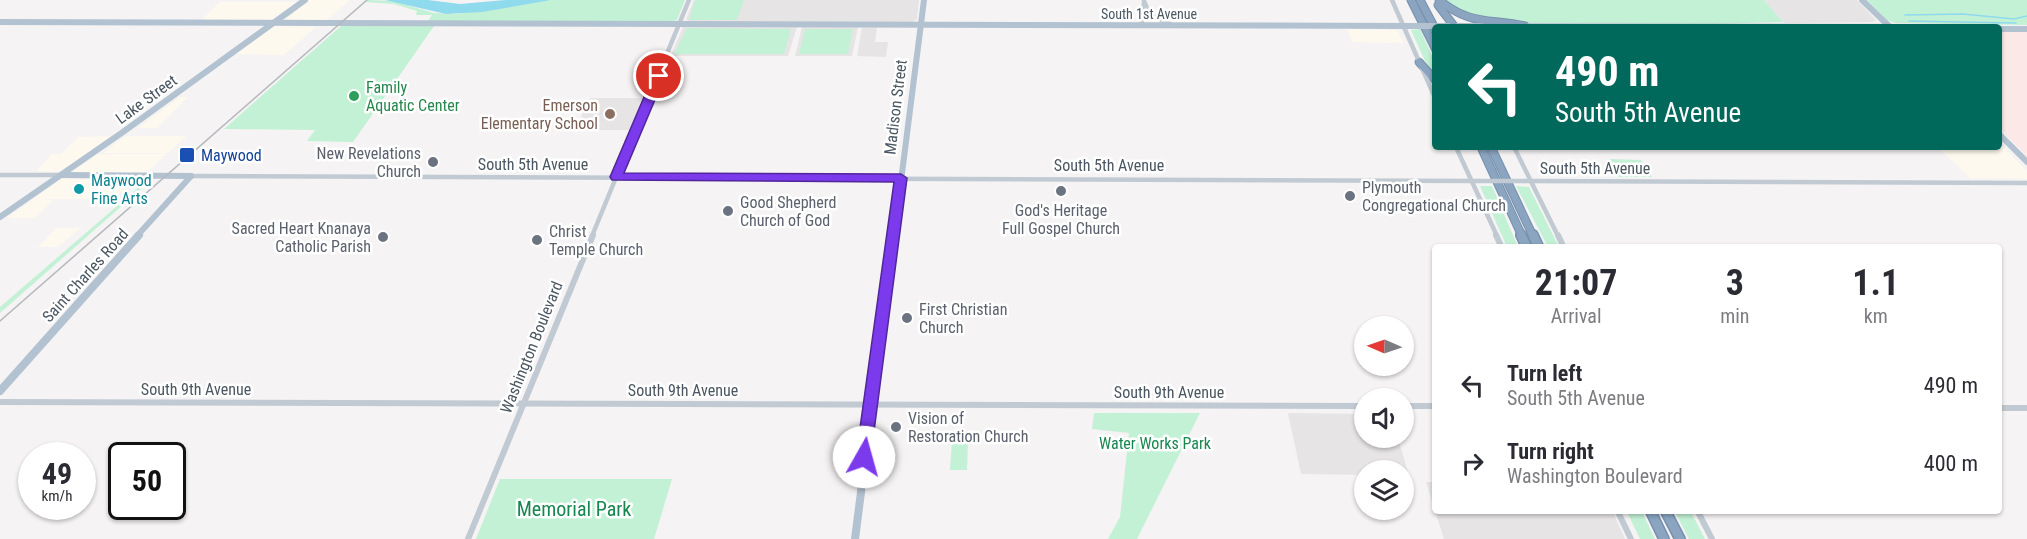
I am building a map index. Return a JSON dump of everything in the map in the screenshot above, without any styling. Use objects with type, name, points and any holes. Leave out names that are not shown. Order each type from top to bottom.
[{"type":"highway","points":[[1411,0],[1432,42]]},
{"type":"highway","points":[[1420,0],[1433,24]]},
{"type":"highway","points":[[1437,0],[1463,18],[1510,24]]},
{"type":"highway","points":[[1437,0],[1451,24]]},
{"type":"highway","points":[[1419,62],[1432,77]]},
{"type":"highway","points":[[1482,150],[1525,244]]},
{"type":"highway","points":[[1492,150],[1537,244]]},
{"type":"highway","points":[[1497,150],[1497,159]]},
{"type":"highway","points":[[1520,232],[1521,244]]},
{"type":"highway","points":[[1534,237],[1540,244]]},
{"type":"highway","points":[[1652,514],[1664,539]]},
{"type":"highway","points":[[1667,514],[1680,539]]},
{"type":"main road","name":"Lake Street","points":[[0,217],[123,132],[305,0]]},
{"type":"main road","name":"Madison Street","points":[[855,539],[924,0]]},
{"type":"main road","points":[[1862,0],[1887,24]]},
{"type":"main road","name":"South 1st Avenue","points":[[0,22],[1432,26]]},
{"type":"main road","points":[[2002,29],[2027,29]]},
{"type":"main road","points":[[2002,137],[2026,161]]},
{"type":"main road","points":[[60,175],[162,176]]},
{"type":"main road","name":"South 5th Avenue","points":[[162,176],[191,176]]},
{"type":"main road","name":"Saint Charles Road","points":[[0,391],[191,176]]},
{"type":"street","name":"Washington Boulevard","points":[[468,539],[689,0]]},
{"type":"street","points":[[1392,0],[1432,91]]},
{"type":"street","points":[[1141,26],[1144,1]]},
{"type":"street","points":[[1144,1],[1147,11],[1154,18],[1178,26]]},
{"type":"street","points":[[1457,150],[1500,244]]},
{"type":"street","points":[[1515,150],[1528,181],[1562,244]]},
{"type":"street","points":[[0,175],[60,175]]},
{"type":"street","name":"South 5th Avenue","points":[[191,176],[2027,183]]},
{"type":"street","name":"South 9th Avenue","points":[[0,402],[1354,406]]},
{"type":"street","points":[[1414,406],[1432,406]]},
{"type":"street","points":[[2002,408],[2027,408]]},
{"type":"street","points":[[1619,514],[1631,539]]},
{"type":"street","points":[[1699,514],[1712,539]]},
{"type":"shaded area","points":[[309,0],[350,0],[326,21],[286,19]]},
{"type":"shaded area","points":[[694,0],[919,0],[917,19],[912,22],[690,22],[686,19]]},
{"type":"shaded area","points":[[1764,0],[1857,0],[1876,20],[1873,22],[1784,23]]},
{"type":"shaded area","points":[[220,2],[295,3],[270,21],[203,20]]},
{"type":"shaded area","points":[[275,26],[316,27],[284,55],[236,54]]},
{"type":"shaded area","points":[[683,27],[797,27],[788,56],[673,56],[671,55]]},
{"type":"shaded area","points":[[802,27],[858,27],[852,56],[795,56]]},
{"type":"shaded area","points":[[877,27],[875,42],[888,42],[886,57],[857,56],[862,28]]},
{"type":"shaded area","points":[[1347,29],[1397,30],[1404,43],[1352,42]]},
{"type":"shaded area","points":[[2002,32],[2027,32],[2027,156],[2002,131]]},
{"type":"shaded area","points":[[180,97],[188,97],[157,128],[138,128]]},
{"type":"shaded area","name":"Emerson Elementary School","points":[[590,98],[643,98],[630,130],[575,130]]},
{"type":"shaded area","points":[[111,136],[60,172],[36,171],[52,154],[61,154],[78,137]]},
{"type":"shaded area","points":[[125,136],[187,136],[168,153],[103,153]]},
{"type":"shaded area","points":[[2002,145],[2027,171],[2027,179],[1970,178],[1940,150],[2002,150]]},
{"type":"shaded area","points":[[98,154],[167,154],[147,172],[72,172]]},
{"type":"shaded area","points":[[61,179],[136,180],[115,199],[41,199],[53,200],[35,218],[7,218]]},
{"type":"shaded area","points":[[56,228],[81,228],[58,247],[38,247]]},
{"type":"shaded area","points":[[1288,413],[1354,414],[1354,448],[1401,448],[1404,460],[1354,460],[1354,475],[1301,474]]},
{"type":"shaded area","points":[[1426,482],[1432,482],[1432,501]]},
{"type":"shaded area","points":[[1436,514],[1614,514],[1625,539],[1444,539]]},
{"type":"green space","points":[[368,0],[393,1],[434,13],[456,14],[551,0],[685,0],[677,20],[673,21],[428,21],[432,15],[416,15],[417,11],[394,4],[366,2]]},
{"type":"green space","points":[[695,0],[744,0],[737,20],[689,20]]},
{"type":"green space","points":[[1441,0],[1764,0],[1783,22],[1530,23],[1476,20]]},
{"type":"green space","points":[[1867,0],[2027,0],[2027,25],[1896,23],[1887,20]]},
{"type":"green space","points":[[341,26],[434,26],[353,142],[307,141],[315,130],[224,129]]},
{"type":"green space","points":[[687,28],[791,29],[784,54],[674,54]]},
{"type":"green space","points":[[805,29],[853,29],[848,54],[799,54]]},
{"type":"green space","points":[[1420,29],[1432,56],[1432,73],[1426,63],[1411,30]]},
{"type":"green space","points":[[1609,159],[1641,160],[1652,177],[1619,177]]},
{"type":"green space","points":[[1480,186],[1492,186],[1517,244],[1506,244]]},
{"type":"green space","points":[[1516,186],[1529,187],[1558,244],[1546,244]]},
{"type":"green space","points":[[138,188],[141,189],[0,313],[0,307]]},
{"type":"green space","name":"Water Works Park","points":[[1094,413],[1200,413],[1137,539],[1108,539],[1120,517],[1129,433],[1092,429]]},
{"type":"green space","points":[[952,441],[968,441],[967,470],[950,470]]},
{"type":"green space","name":"Memorial Park","points":[[500,479],[672,479],[654,539],[476,539]]},
{"type":"green space","points":[[1628,514],[1643,514],[1655,539],[1640,539]]},
{"type":"green space","points":[[1676,514],[1692,514],[1705,539],[1689,539]]},
{"type":"water","points":[[385,0],[428,0],[460,4],[505,0],[551,0],[482,12],[446,14]]},
{"type":"waterway","points":[[1905,15],[1963,14],[2014,19],[2027,16]]},
{"type":"waterway","points":[[1909,21],[2016,23]]},
{"type":"railway","points":[[0,321],[367,0]]},
{"type":"place","name":"Family Aquatic Center","points":[[354,96]]},
{"type":"place","name":"Emerson Elementary School","points":[[610,114]]},
{"type":"place","name":"Maywood","points":[[187,155]]},
{"type":"place","name":"New Revelations Church","points":[[433,162]]},
{"type":"place","name":"Maywood Fine Arts","points":[[79,189]]},
{"type":"place","name":"God's Heritage Full Gospel Church","points":[[1061,191]]},
{"type":"place","name":"Plymouth Congregational Church","points":[[1350,196]]},
{"type":"place","name":"Good Shepherd Church of God","points":[[728,211]]},
{"type":"place","name":"Sacred Heart Knanaya Catholic Parish","points":[[383,237]]},
{"type":"place","name":"Christ Temple Church","points":[[537,240]]},
{"type":"place","name":"First Christian Church","points":[[907,318]]},
{"type":"place","name":"Vision of Restoration Church","points":[[896,427]]},
{"type":"route","points":[[659,76],[616,177],[901,178],[864,457]]}]
